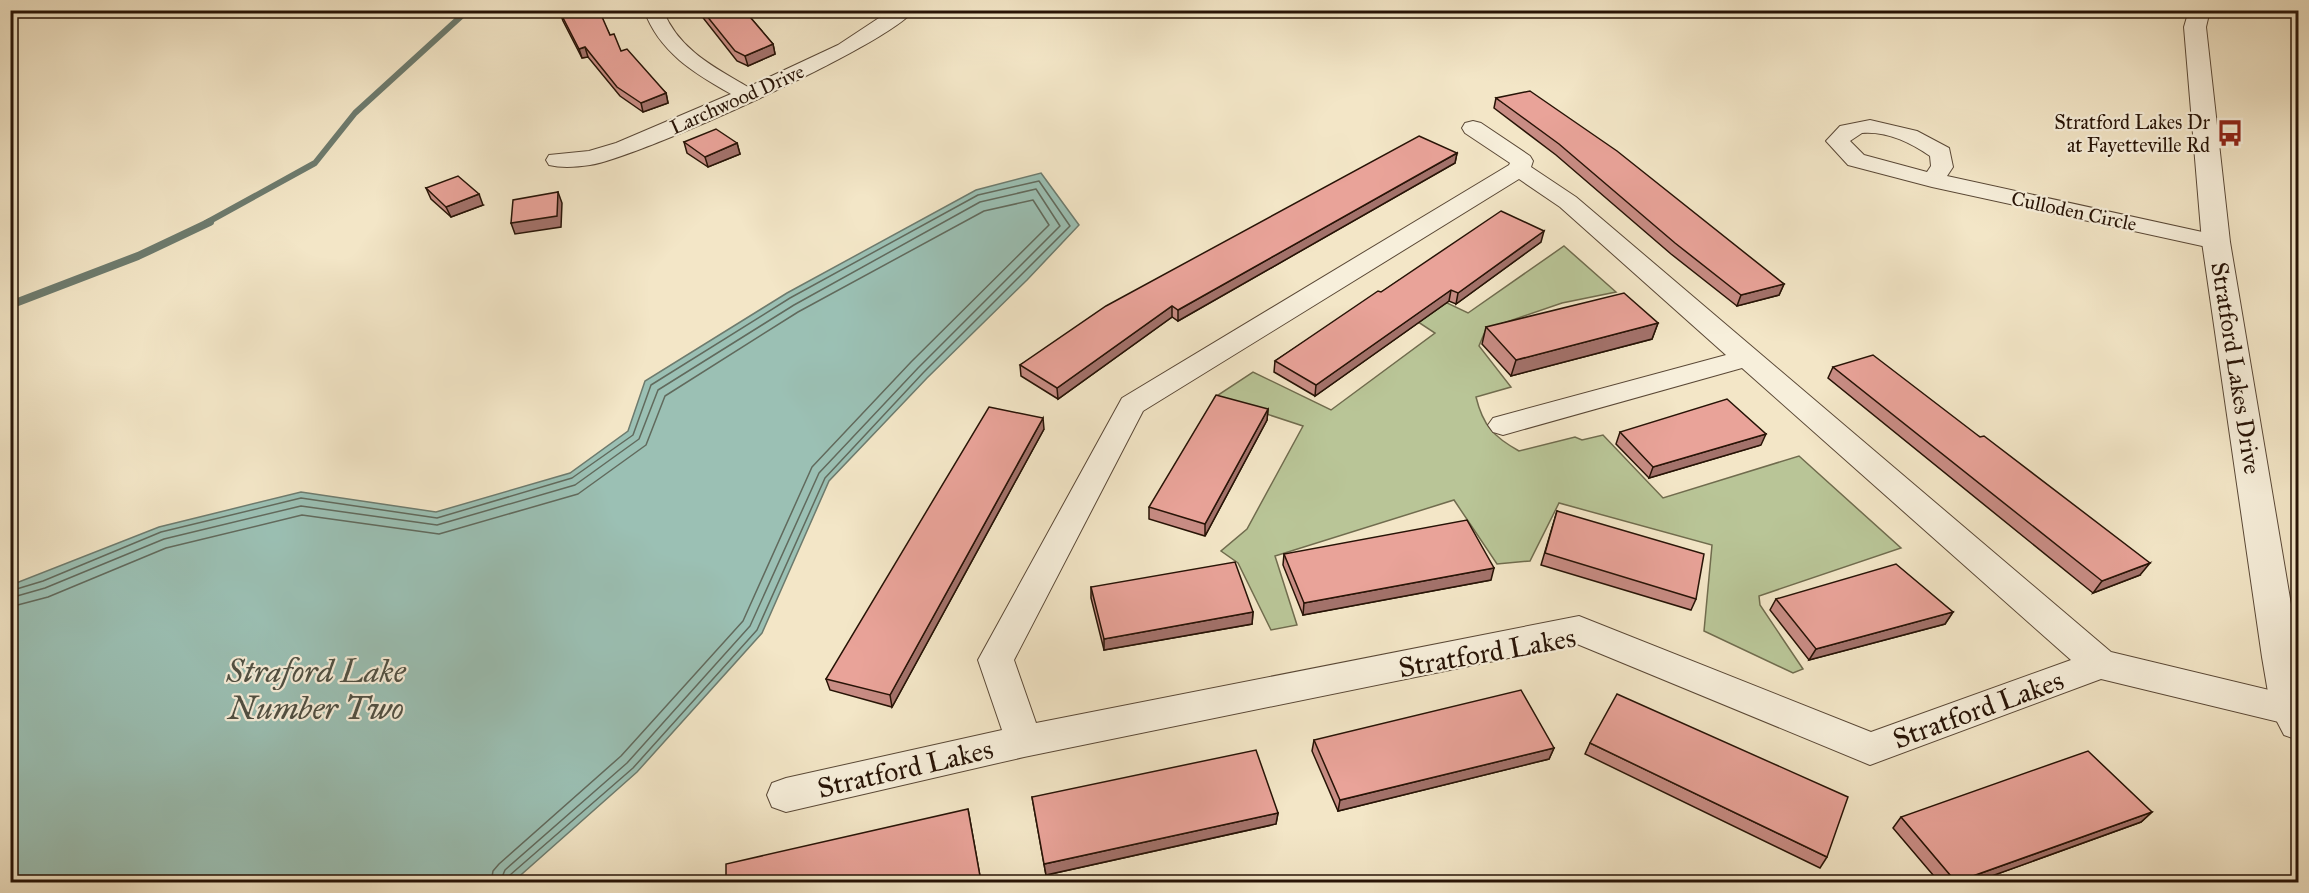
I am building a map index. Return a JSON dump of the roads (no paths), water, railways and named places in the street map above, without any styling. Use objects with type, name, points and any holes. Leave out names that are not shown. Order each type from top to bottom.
[{"type":"street","points":[[653,10],[664,33],[680,52],[747,95]]},
{"type":"street","name":"Larchwood Drive","points":[[557,160],[590,158],[624,148],[747,95],[845,49],[905,10]]},
{"type":"street","name":"Stratford Lakes Drive","points":[[2200,10],[2195,36],[2216,242],[2295,716]]},
{"type":"street","name":"Stratford Lakes","points":[[1024,741],[996,660],[1132,405],[1519,169],[1522,161],[1473,128]]},
{"type":"street","name":"Stratford Lakes","points":[[1519,169],[1568,202],[2100,664],[2295,716]]},
{"type":"street","name":"Culloden Circle","points":[[1932,180],[2216,242]]},
{"type":"street","points":[[1503,425],[1747,358]]},
{"type":"street","name":"Stratford Lakes","points":[[786,795],[1024,741],[1579,630],[1870,749],[2100,664]]},
{"type":"water","name":"Straford Lake Number Two","points":[[1041,173],[1079,225],[1027,280],[927,378],[829,481],[762,633],[637,772],[514,881],[11,882],[11,585],[159,527],[301,492],[436,512],[570,473],[628,431],[645,381],[787,293],[976,190]]},
{"type":"waterway","points":[[206,223],[315,163],[355,113],[468,10]]},
{"type":"waterway","points":[[10,305],[138,256],[210,222]]},
{"type":"place","name":"Stratford Lakes Dr at Fayetteville Rd","points":[[2230,133]]}]
